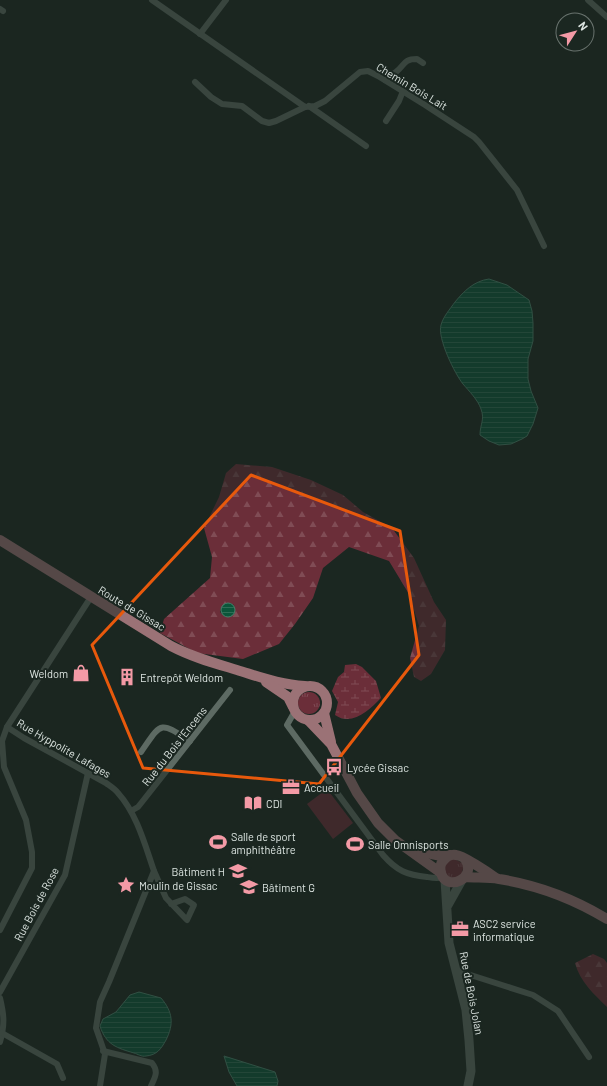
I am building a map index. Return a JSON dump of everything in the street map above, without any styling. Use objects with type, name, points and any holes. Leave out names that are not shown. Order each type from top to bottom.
[{"type":"main road","name":"Route de Gissac","points":[[0,540],[188,655],[291,686],[305,686]]},
{"type":"main road","name":"Route de Gissac","points":[[261,678],[288,697],[295,710]]},
{"type":"main road","points":[[331,744],[308,720],[302,718],[295,710],[294,697],[296,692],[305,686],[316,686],[324,692],[328,702],[324,713],[331,744],[352,786],[371,814],[390,836],[443,877],[454,882],[464,878],[498,879],[534,886],[552,892],[607,919]]},
{"type":"main road","points":[[308,720],[317,718],[324,713]]},
{"type":"main road","points":[[409,850],[441,856],[458,855],[498,879]]},
{"type":"main road","points":[[443,877],[441,864],[446,857],[450,855]]},
{"type":"main road","points":[[464,878],[468,870],[465,859]]},
{"type":"street","points":[[152,0],[366,146]]},
{"type":"street","points":[[200,34],[226,0]]},
{"type":"street","points":[[588,0],[607,17]]},
{"type":"street","points":[[385,80],[397,72],[404,62],[409,59],[417,59],[423,63]]},
{"type":"street","name":"Chemin Bois Lait","points":[[196,82],[211,97],[222,104],[242,106],[262,121],[269,123],[325,101],[360,72],[368,71],[403,91],[474,137],[517,190],[544,246]]},
{"type":"street","points":[[386,121],[399,101],[403,91]]},
{"type":"street","name":"Rue Hyppolite Lafages","points":[[91,597],[7,727],[24,738],[106,783],[118,792],[131,811],[154,872],[166,898],[171,904]]},
{"type":"street","name":"Rue du Bois l'Encens","points":[[131,811],[138,807],[230,690]]},
{"type":"street","points":[[295,710],[287,725],[383,855],[397,868],[409,875],[433,878],[443,877]]},
{"type":"street","points":[[0,930],[32,868],[32,852],[26,820],[4,767],[2,741],[7,727]]},
{"type":"street","points":[[141,752],[152,736],[159,728],[162,727],[167,727],[190,741]]},
{"type":"street","name":"Rue Bois de Rose","points":[[0,992],[65,875],[88,773]]},
{"type":"street","points":[[100,1086],[105,1054],[96,1028],[100,1002],[110,982],[154,872]]},
{"type":"street","name":"Rue de Bois Jolan","points":[[443,877],[448,905],[448,931],[455,970],[466,1010],[469,1034],[471,1070],[468,1086]]},
{"type":"street","name":"Rue de Bois Jolan","points":[[448,905],[464,878]]},
{"type":"street","points":[[455,970],[533,995],[558,1011],[589,1057]]},
{"type":"street","points":[[0,998],[4,1015],[0,1042]]},
{"type":"street","points":[[2,1033],[57,1064],[63,1078]]},
{"type":"street","points":[[103,1051],[152,1063],[155,1067],[156,1073],[151,1086]]},
{"type":"highlighted area","points":[[251,475],[400,531],[419,655],[319,784],[143,768],[92,645]]},
{"type":"green space","points":[[236,464],[272,467],[311,480],[343,495],[363,512],[392,528],[414,558],[434,602],[446,620],[445,650],[431,674],[421,681],[414,677],[410,658],[419,626],[409,594],[389,561],[349,547],[323,568],[313,598],[279,644],[243,659],[197,653],[160,633],[164,619],[210,578],[212,557],[204,528],[219,497],[226,473]],"holes":[[[227,603],[234,605],[232,615],[229,617],[224,616],[220,612],[221,608]]]},
{"type":"green space","points":[[356,664],[362,667],[376,681],[381,698],[360,716],[348,719],[341,718],[335,715],[338,702],[332,691],[338,677],[344,672],[345,665]]},
{"type":"green space","points":[[305,692],[313,692],[320,699],[320,707],[313,714],[305,714],[298,707],[298,699]]},
{"type":"green space","points":[[327,789],[353,823],[333,839],[307,804]]},
{"type":"green space","points":[[451,857],[464,864],[461,878],[446,878],[443,864]]},
{"type":"green space","points":[[593,954],[604,959],[607,963],[607,1007],[584,982],[575,963]]},
{"type":"shaded area","points":[[489,279],[507,285],[529,300],[532,311],[533,341],[528,359],[528,379],[538,408],[527,436],[511,444],[499,445],[480,435],[482,413],[480,406],[463,384],[456,372],[444,347],[440,331],[445,316],[462,294],[474,284]]},
{"type":"shaded area","points":[[225,603],[231,603],[235,607],[235,613],[231,617],[225,617],[221,613],[221,607]]},
{"type":"shaded area","points":[[139,992],[161,998],[168,1008],[171,1018],[169,1034],[162,1046],[156,1053],[144,1056],[113,1045],[105,1038],[100,1026],[103,1019],[116,1012],[130,995]]},
{"type":"shaded area","points":[[224,1056],[275,1072],[278,1081],[277,1086],[237,1086],[229,1072]]},
{"type":"place","name":"Weldom","points":[[81,673]]},
{"type":"place","name":"Entrepôt Weldom","points":[[127,677]]},
{"type":"place","name":"Lycée Gissac","points":[[334,767]]},
{"type":"place","name":"Accueil","points":[[291,787]]},
{"type":"place","name":"CDI","points":[[253,803]]},
{"type":"place","name":"Salle de sport amphithéâtre","points":[[218,842]]},
{"type":"place","name":"Salle Omnisports","points":[[355,844]]},
{"type":"place","name":"Bâtiment H","points":[[238,871]]},
{"type":"place","name":"Moulin de Gissac","points":[[126,885]]},
{"type":"place","name":"Bâtiment G","points":[[249,887]]},
{"type":"place","name":"ASC2 service informatique","points":[[460,929]]}]
